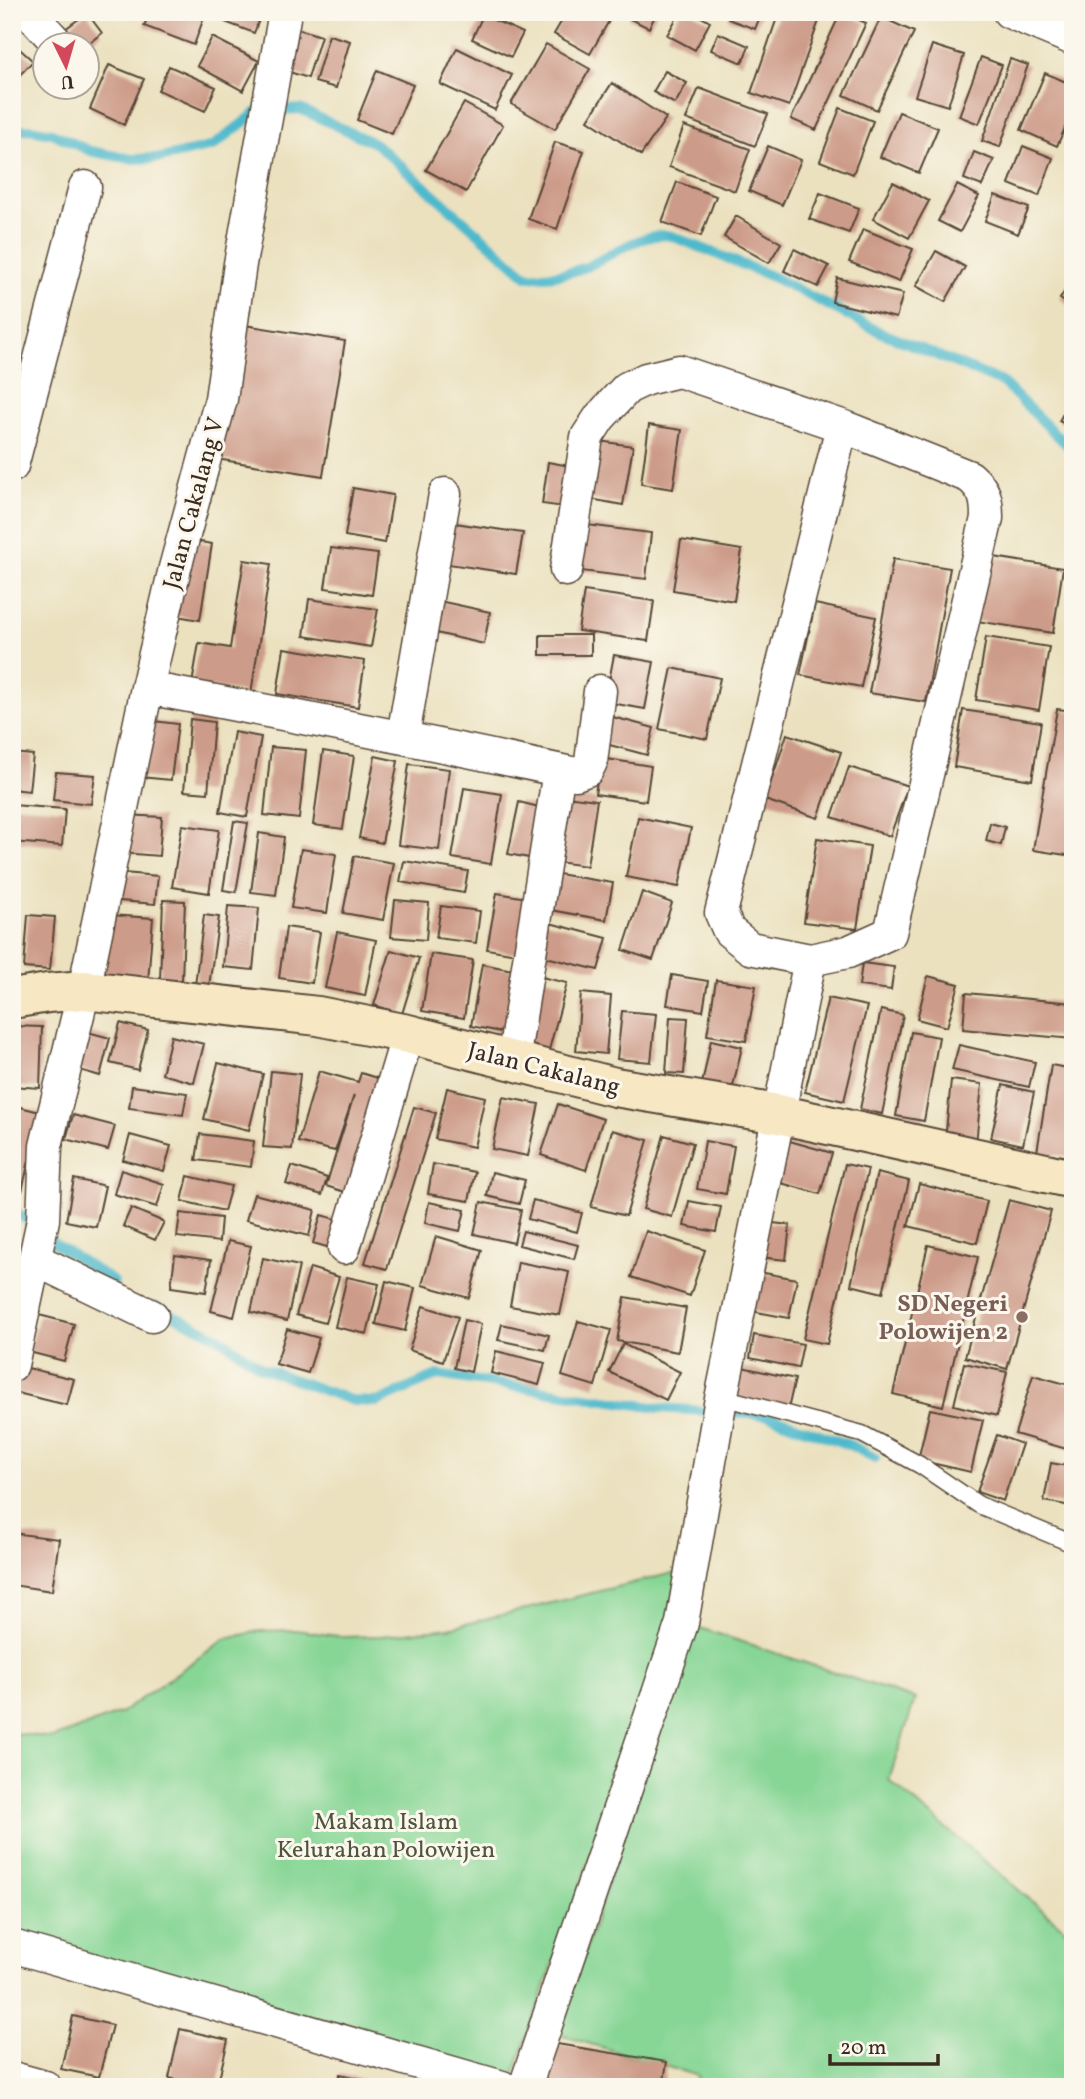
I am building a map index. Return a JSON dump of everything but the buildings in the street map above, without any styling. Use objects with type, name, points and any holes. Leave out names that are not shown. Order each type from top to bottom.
[{"type":"street","points":[[29,12],[47,32]]},
{"type":"street","name":"Jalan Cakalang V","points":[[12,1365],[39,1243],[46,1146],[84,990],[175,568],[221,399],[240,264],[285,12]]},
{"type":"street","points":[[1009,12],[1073,39]]},
{"type":"street","points":[[12,466],[85,187]]},
{"type":"street","points":[[566,570],[587,437],[600,417],[627,388],[646,379],[679,371],[842,426],[970,477],[981,486],[987,499],[987,518],[890,933],[848,952],[810,960],[750,947],[729,931],[721,913],[842,426]]},
{"type":"street","points":[[403,736],[445,494]]},
{"type":"street","points":[[147,688],[403,736],[576,774],[587,771],[590,766],[600,691]]},
{"type":"street","points":[[513,1061],[558,771]]},
{"type":"street","points":[[524,2087],[682,1623],[720,1410],[810,960]]},
{"type":"street","name":"Jalan Cakalang","points":[[12,999],[84,990],[318,1016],[408,1034],[615,1087],[778,1114],[1073,1180]]},
{"type":"street","points":[[344,1248],[408,1034]]},
{"type":"street","points":[[39,1243],[152,1316]]},
{"type":"street","points":[[12,1946],[502,2087]]},
{"type":"street","points":[[12,2078],[45,2087]]},
{"type":"lane","points":[[720,1410],[862,1434],[920,1465],[979,1505],[1073,1544]]},
{"type":"green space","name":"Makam Islam Kelurahan Polowijen","points":[[681,1571],[670,1630],[512,2080],[12,1936],[12,1733],[53,1738],[121,1713],[225,1639],[259,1631],[296,1630],[344,1637],[381,1636],[449,1628]]},
{"type":"green space","points":[[694,1626],[915,1699],[889,1780],[1073,1936],[1073,2087],[694,2087],[698,2076],[557,2034]]},
{"type":"waterway","points":[[12,130],[30,129],[52,133],[90,151],[131,159],[161,158],[213,146],[257,112],[300,109],[376,144],[527,276],[572,272],[639,240],[661,235],[672,236],[773,277],[880,332],[1002,382],[1073,451]]},
{"type":"waterway","points":[[12,1208],[57,1245],[114,1282]]},
{"type":"waterway","points":[[155,1306],[220,1338],[262,1368],[353,1401],[377,1402],[438,1375],[659,1408],[767,1415],[852,1446],[875,1458]]},
{"type":"place","name":"SD Negeri Polowijen 2","points":[[1022,1317]]}]
